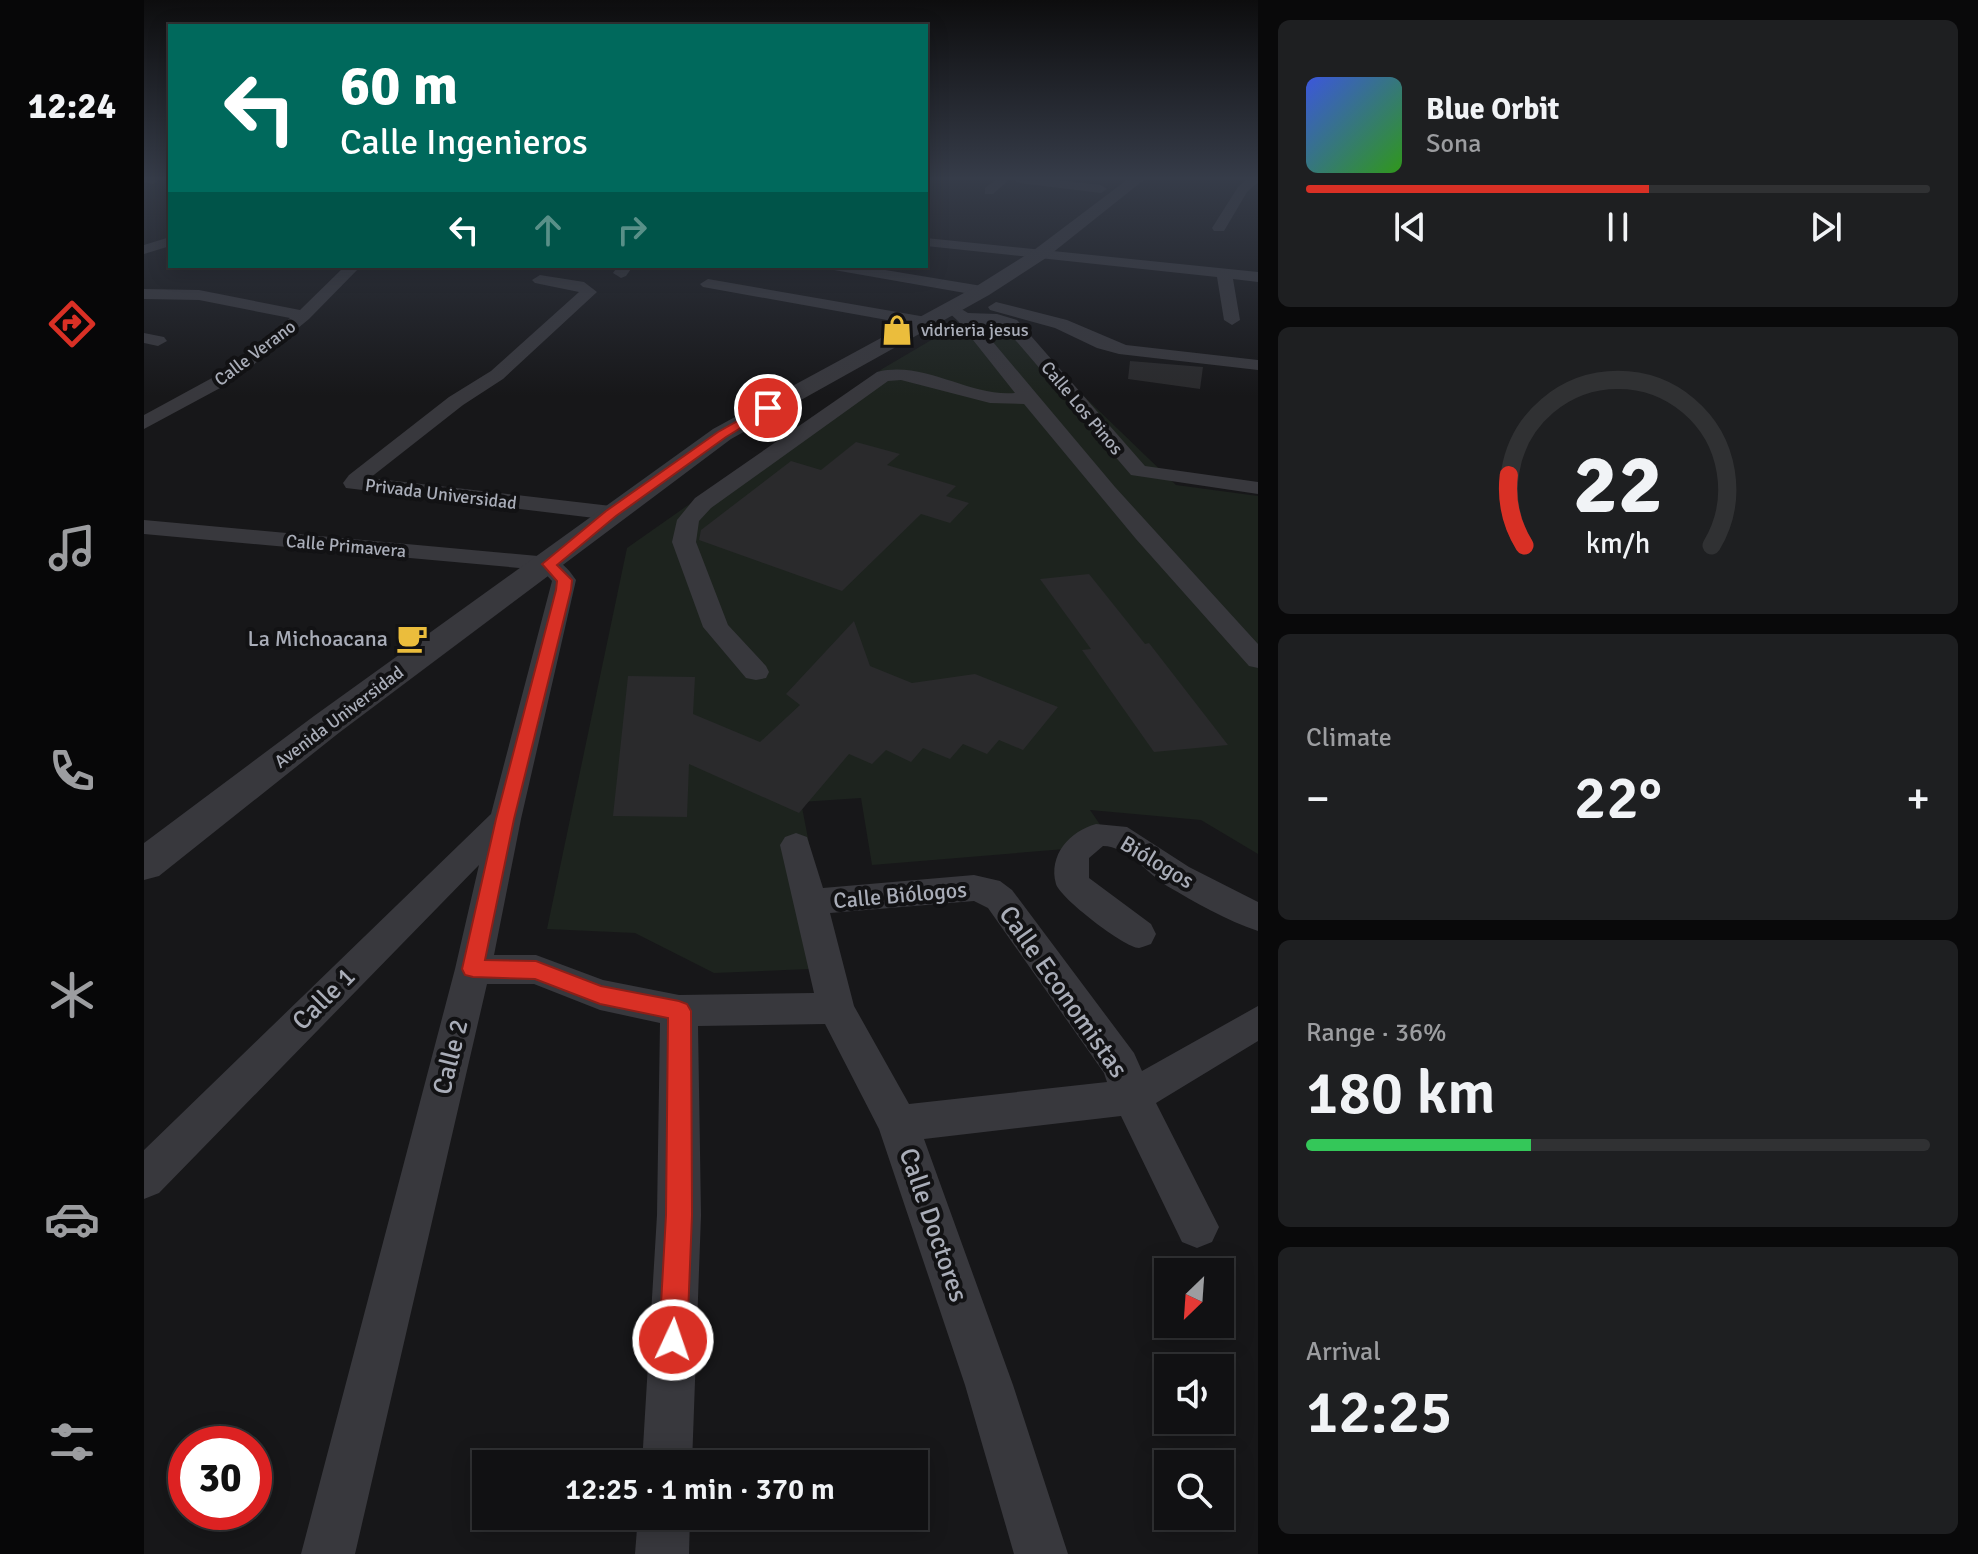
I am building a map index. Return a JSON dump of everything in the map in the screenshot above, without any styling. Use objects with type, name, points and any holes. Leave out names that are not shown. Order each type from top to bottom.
[{"type":"street","points":[[1016,252],[1258,277]]},
{"type":"street","name":"Avenida Universidad","points":[[144,865],[327,724],[549,564],[611,513],[722,434],[926,322],[966,304],[1043,252]]},
{"type":"street","name":"Calle Verano","points":[[144,423],[229,376],[303,316],[352,268]]},
{"type":"street","points":[[841,268],[966,304],[1061,324],[1103,344],[1125,350],[1258,365]]},
{"type":"street","points":[[1224,273],[1232,320]]},
{"type":"street","name":"Privada Universidad","points":[[540,280],[579,285],[589,292],[497,375],[456,401],[354,483],[611,513]]},
{"type":"street","points":[[708,284],[926,322]]},
{"type":"street","points":[[144,294],[151,292],[231,300],[303,316]]},
{"type":"street","points":[[966,304],[1027,398],[1191,588],[1258,660]]},
{"type":"street","name":"Calle Los Pinos","points":[[966,304],[1011,324],[1138,471],[1258,488]]},
{"type":"street","points":[[756,672],[716,627],[684,542],[688,520],[703,503],[883,376],[898,374],[920,377],[997,399],[1027,398]]},
{"type":"street","name":"Calle Primavera","points":[[144,527],[549,564]]},
{"type":"street","name":"Calle 2","points":[[328,1554],[473,969],[505,819],[564,590],[564,580],[549,564]]},
{"type":"street","name":"Calle 1","points":[[144,1179],[505,819]]},
{"type":"street","name":"Biólogos","points":[[1139,934],[1072,883],[1073,854],[1096,835],[1116,835],[1177,876],[1258,918]]},
{"type":"street","name":"Calle Doctores","points":[[796,845],[836,1008],[898,1124],[989,1385],[1041,1554]]},
{"type":"street","name":"Calle Biólogos","points":[[811,902],[974,888],[988,890]]},
{"type":"street","name":"Calle Economistas","points":[[988,890],[1000,899],[1120,1065],[1132,1097],[1197,1227]]},
{"type":"street","points":[[473,969],[536,970],[600,995],[679,1011],[836,1008]]},
{"type":"street","points":[[668,1450],[679,1215],[679,1011]]},
{"type":"street","points":[[898,1124],[1132,1097],[1258,1022]]},
{"type":"street","points":[[662,1554],[663,1530]]},
{"type":"shaded area","points":[[967,319],[1012,327],[1176,485],[1258,496],[1258,854],[1201,820],[1090,810],[1114,845],[872,865],[861,798],[801,802],[833,968],[714,973],[635,933],[547,929],[627,548],[882,369]]},
{"type":"building","points":[[1130,361],[1203,367],[1200,389],[1128,379]]},
{"type":"building","points":[[856,442],[900,454],[887,465],[956,486],[946,496],[969,503],[950,523],[921,514],[842,591],[699,540],[701,530],[791,461],[821,470]]},
{"type":"building","points":[[1089,574],[1145,644],[1149,643],[1228,745],[1154,752],[1082,650],[1091,649],[1040,579]]},
{"type":"building","points":[[854,621],[870,666],[912,683],[975,674],[1058,707],[1023,750],[999,740],[987,754],[963,744],[950,759],[923,748],[911,762],[886,750],[872,764],[849,754],[799,813],[689,764],[687,817],[613,816],[628,676],[695,677],[693,714],[760,742],[800,705],[786,694]]},
{"type":"place","name":"vidrieria jesus","points":[[897,330]]},
{"type":"place","name":"La Michoacana","points":[[412,638]]},
{"type":"route","points":[[673,1340],[679,1215],[679,1011],[600,995],[536,970],[473,969],[505,819],[564,590],[564,580],[549,564],[611,513],[722,434],[768,408]]}]
